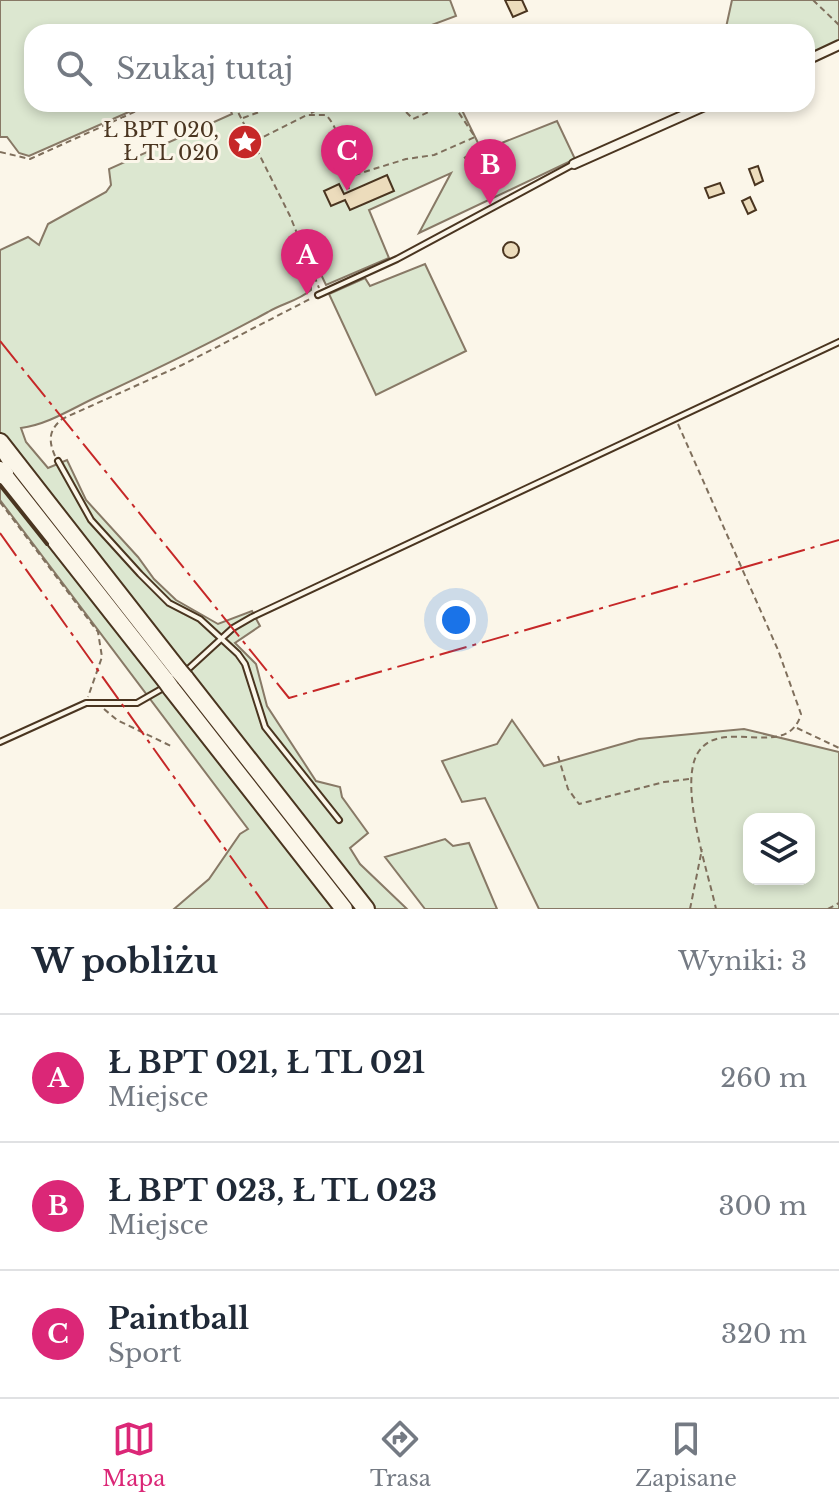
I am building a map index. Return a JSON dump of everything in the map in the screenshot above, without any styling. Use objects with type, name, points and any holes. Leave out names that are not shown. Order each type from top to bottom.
[{"type":"highway","points":[[0,442],[60,518],[344,909]]},
{"type":"highway","points":[[3,466],[46,529],[366,909]]},
{"type":"street","points":[[815,56],[839,45]]},
{"type":"street","points":[[574,164],[691,112]]},
{"type":"lane","points":[[320,294],[397,259],[574,164]]},
{"type":"lane","points":[[0,742],[86,703],[137,703],[150,698],[252,617],[839,342]]},
{"type":"lane","points":[[0,455],[3,466],[60,518]]},
{"type":"lane","points":[[58,461],[91,520],[140,574],[169,603],[200,619],[223,638],[245,664],[265,727],[339,820]]},
{"type":"path","points":[[813,0],[839,25]]},
{"type":"path","points":[[0,152],[25,159],[39,156],[135,112]]},
{"type":"path","points":[[58,461],[49,436],[52,427],[62,419],[182,365],[320,294],[239,112]]},
{"type":"path","points":[[242,118],[259,112]]},
{"type":"path","points":[[253,142],[312,112]]},
{"type":"path","points":[[325,112],[338,129],[350,192]]},
{"type":"path","points":[[406,112],[413,119],[429,112]]},
{"type":"path","points":[[345,178],[406,159],[434,155],[475,137],[458,112]]},
{"type":"path","points":[[306,116],[326,115]]},
{"type":"path","points":[[676,419],[797,696],[801,714],[796,728],[770,739],[732,736],[706,742],[692,765],[691,801],[716,909]]},
{"type":"path","points":[[0,502],[98,632],[102,657],[86,703],[103,708],[117,720],[173,747]]},
{"type":"path","points":[[796,728],[839,748]]},
{"type":"path","points":[[558,756],[568,789],[579,804],[664,782],[691,779]]},
{"type":"path","points":[[690,909],[699,874],[702,844]]},
{"type":"path","points":[[828,909],[839,903]]},
{"type":"green space","points":[[0,0],[450,0],[456,16],[434,24],[24,24],[24,112],[129,112],[29,156],[19,153],[7,137],[0,137]]},
{"type":"green space","points":[[732,0],[839,0],[839,42],[815,53],[815,24],[727,24]]},
{"type":"green space","points":[[463,112],[480,147],[464,158],[557,121],[575,159],[419,233],[451,173],[369,210],[389,258],[326,285],[317,266],[311,275],[311,290],[301,297],[62,414],[21,428],[26,442],[48,468],[67,460],[86,500],[176,600],[218,624],[252,611],[260,626],[235,643],[256,664],[267,706],[316,781],[340,787],[342,797],[368,833],[350,848],[360,864],[407,909],[174,909],[209,879],[240,834],[248,829],[0,500],[0,250],[28,237],[39,245],[48,224],[106,192],[111,185],[109,169],[232,114]]},
{"type":"green space","points":[[425,264],[466,351],[376,395],[329,294],[365,278],[370,286]]},
{"type":"green space","points":[[512,720],[544,766],[639,739],[744,729],[839,752],[839,909],[539,909],[485,798],[462,802],[442,761],[497,744]]},
{"type":"green space","points":[[445,839],[453,846],[469,843],[497,909],[425,909],[385,857]]},
{"type":"building","points":[[505,0],[522,0],[527,11],[513,17]]},
{"type":"building","points":[[758,166],[763,181],[755,185],[749,169]]},
{"type":"building","points":[[387,175],[394,191],[350,210],[345,200],[331,206],[324,191],[339,184],[344,194]]},
{"type":"building","points":[[720,183],[724,193],[709,198],[705,188]]},
{"type":"building","points":[[750,197],[756,210],[748,214],[742,201]]},
{"type":"building","points":[[508,242],[514,242],[519,250],[517,256],[508,258],[503,253],[503,247]]},
{"type":"wall","points":[[0,485],[47,544]]},
{"type":"power","points":[[0,341],[289,698],[839,540]]},
{"type":"power","points":[[0,533],[268,909]]},
{"type":"place","name":"Ł BPT 020, Ł TL 020","points":[[245,142]]},
{"type":"place","name":"Paintball","points":[[347,191]]},
{"type":"place","name":"Ł BPT 023, Ł TL 023","points":[[490,205]]},
{"type":"place","name":"Ł BPT 021, Ł TL 021","points":[[307,295]]}]
